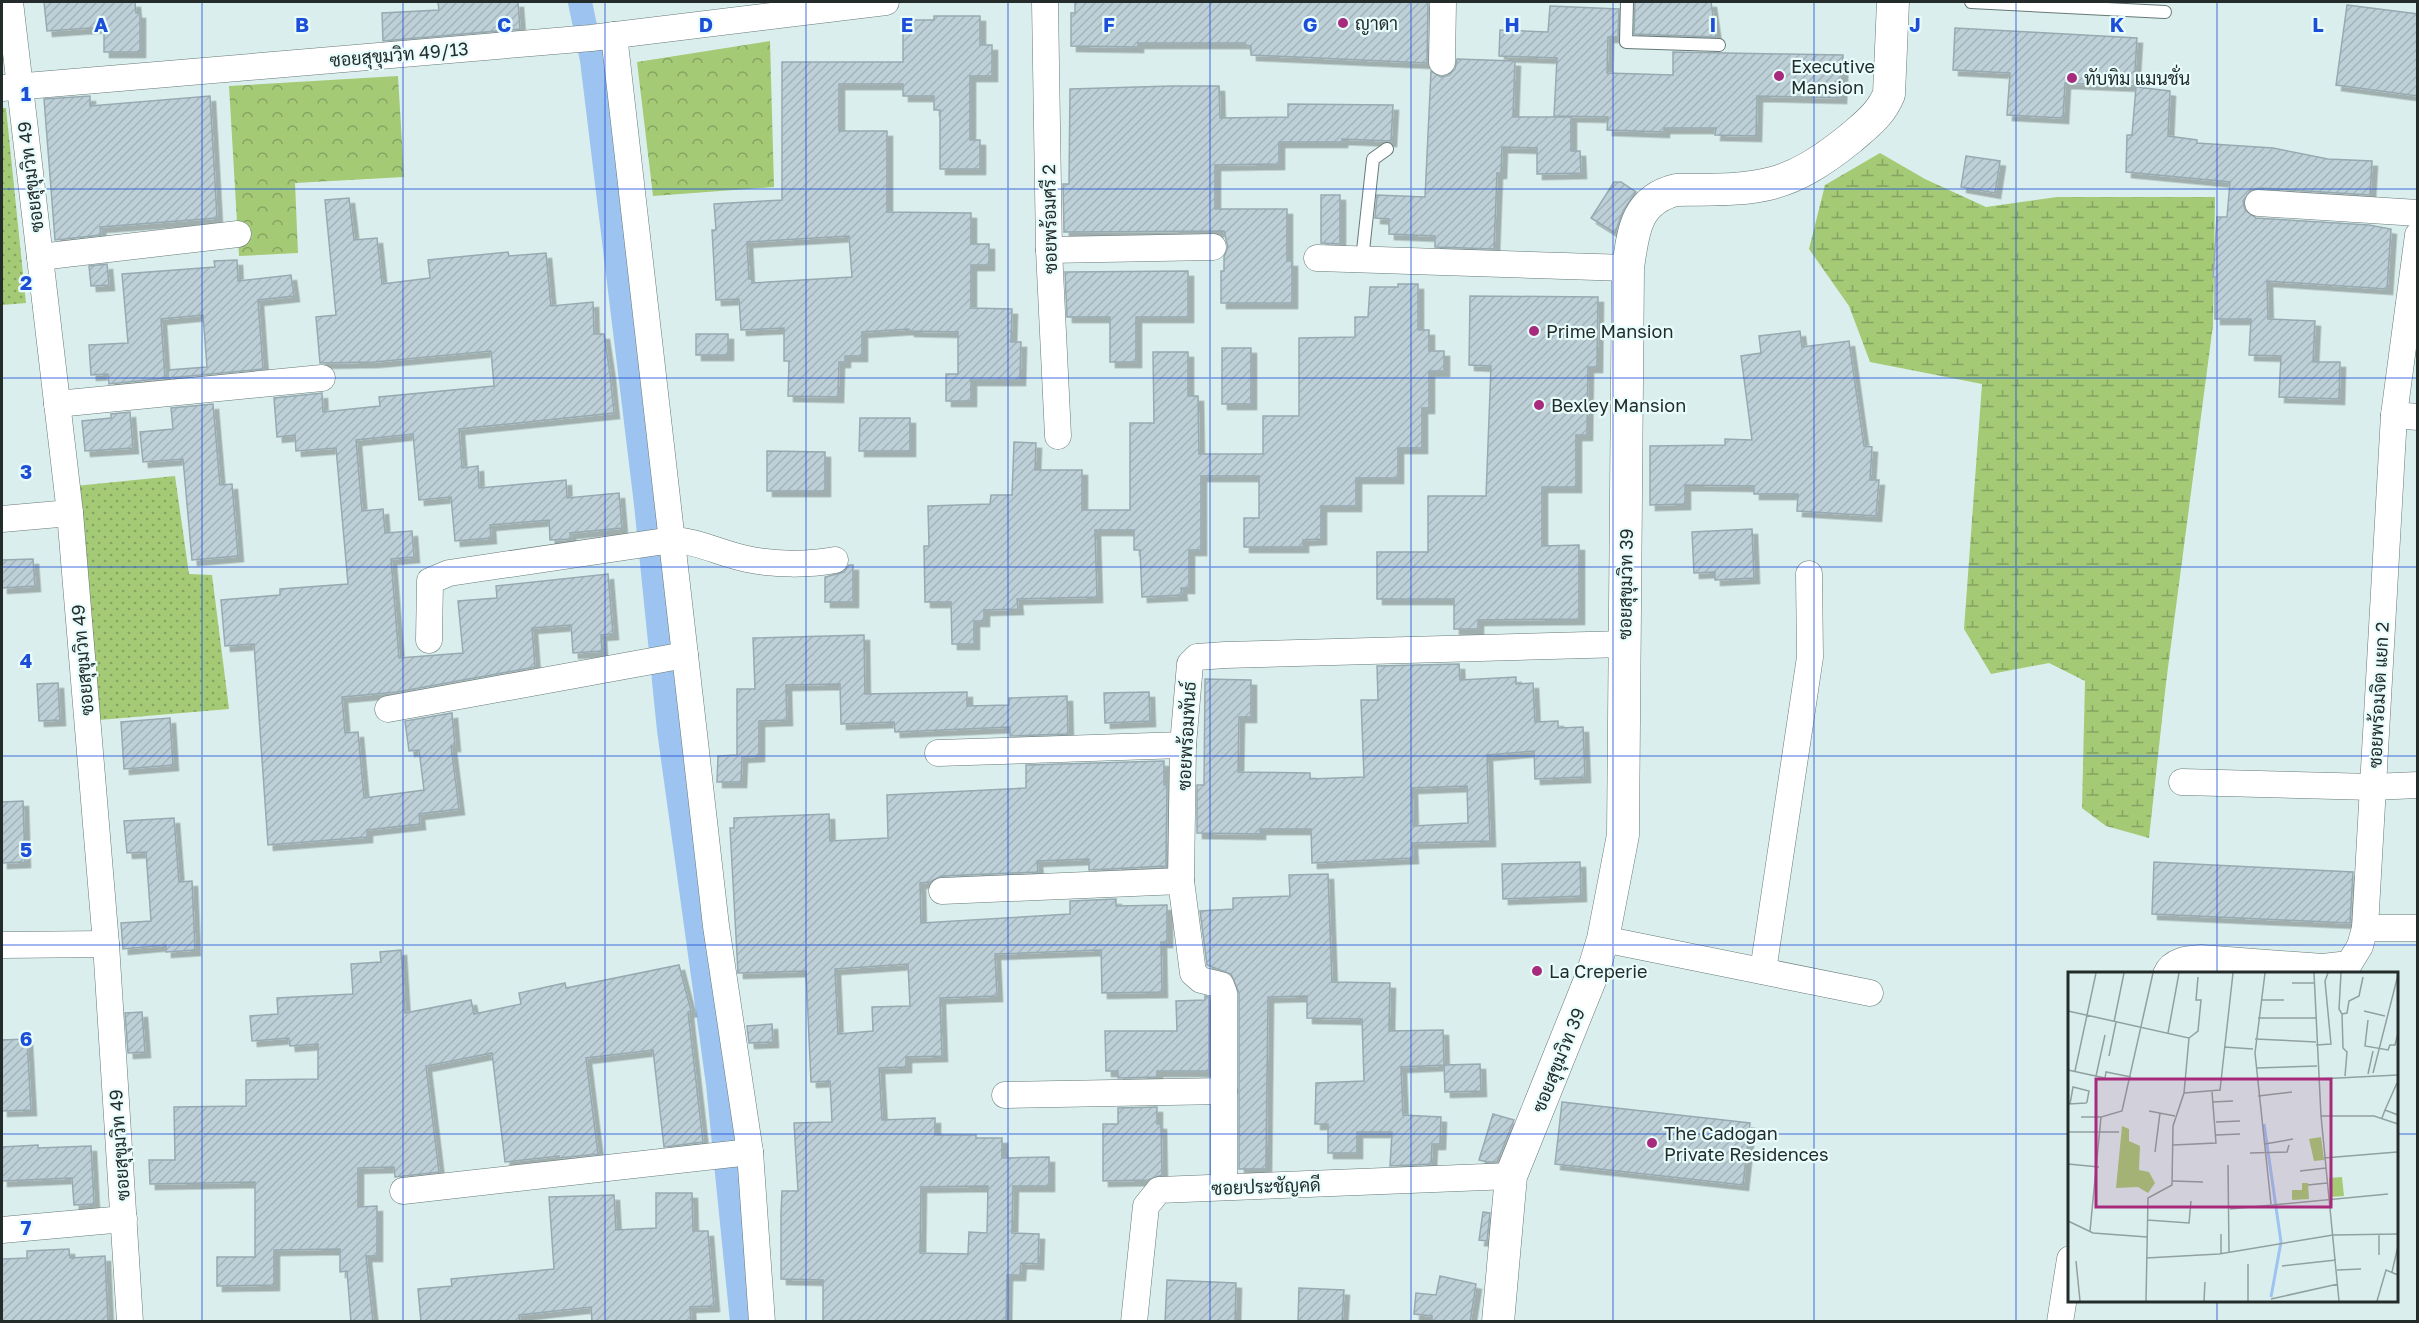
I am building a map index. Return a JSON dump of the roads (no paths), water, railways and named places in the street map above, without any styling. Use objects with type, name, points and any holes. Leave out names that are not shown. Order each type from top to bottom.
[{"type":"street","name":"ซอยสุขุมวิท 49","points":[[10,2],[10,87],[40,257],[70,513],[106,944],[130,1322]]},
{"type":"street","name":"ซอยสุขุมวิท 49/13","points":[[10,87],[614,35],[886,2]]},
{"type":"street","name":"ซอยพร้อมศรี 2","points":[[1045,2],[1049,249],[1058,436]]},
{"type":"street","points":[[1442,62],[1443,2]]},
{"type":"street","name":"ซอยสุขุมวิท 39","points":[[1498,1322],[1511,1176],[1578,1013],[1603,939],[1623,835],[1628,268],[1634,228],[1646,207],[1663,194],[1676,190],[1753,188],[1791,178],[1819,163],[1875,118],[1884,107],[1889,94],[1893,2]]},
{"type":"street","points":[[614,35],[716,926],[750,1152],[762,1322]]},
{"type":"street","points":[[2258,202],[2418,213]]},
{"type":"street","points":[[40,257],[238,234]]},
{"type":"street","name":"ซอยพร้อมจิต แยก 2","points":[[2167,972],[2168,968],[2183,959],[2200,958],[2323,967],[2349,964],[2360,946],[2364,928],[2373,787],[2406,416],[2418,235]]},
{"type":"street","points":[[1049,249],[1212,247]]},
{"type":"street","points":[[1317,258],[1628,268]]},
{"type":"street","points":[[57,404],[321,378]]},
{"type":"street","points":[[2,519],[70,513]]},
{"type":"street","points":[[429,640],[430,581],[437,576],[672,540],[692,541],[749,560],[815,564],[835,560]]},
{"type":"street","points":[[1763,971],[1810,657],[1809,574]]},
{"type":"street","name":"ซอยพร้อมพันธ์","points":[[1224,1187],[1224,993],[1221,985],[1201,981],[1193,973],[1181,881],[1183,745],[1190,664],[1197,657],[1330,650],[1624,644]]},
{"type":"street","points":[[388,709],[685,655]]},
{"type":"street","points":[[938,753],[1183,745]]},
{"type":"street","points":[[2182,782],[2373,787],[2418,785]]},
{"type":"street","points":[[942,891],[1181,881]]},
{"type":"street","points":[[2364,928],[2418,928]]},
{"type":"street","points":[[1603,939],[1870,993]]},
{"type":"street","points":[[2,945],[106,944]]},
{"type":"street","points":[[1005,1095],[1224,1091]]},
{"type":"street","points":[[403,1191],[750,1152]]},
{"type":"street","name":"ซอยประชัญคดี","points":[[1134,1322],[1146,1206],[1159,1190],[1511,1176]]},
{"type":"street","points":[[2,1230],[124,1219]]},
{"type":"street","points":[[2060,1322],[2068,1272]]},
{"type":"lane","points":[[1627,2],[1626,42],[1719,45]]},
{"type":"lane","points":[[1971,2],[2165,12]]},
{"type":"lane","points":[[1362,260],[1373,159],[1388,149]]},
{"type":"waterway","points":[[580,2],[592,60],[646,504],[669,730],[718,1084],[742,1322]]},
{"type":"place","name":"ญาดา","points":[[1343,23]]},
{"type":"place","name":"Executive Mansion","points":[[1779,76]]},
{"type":"place","name":"ทับทิม แมนชั่น","points":[[2072,78]]},
{"type":"place","name":"Prime Mansion","points":[[1534,331]]},
{"type":"place","name":"Bexley Mansion","points":[[1539,405]]},
{"type":"place","name":"La Creperie","points":[[1537,971]]},
{"type":"place","name":"The Cadogan Private Residences","points":[[1652,1143]]}]
